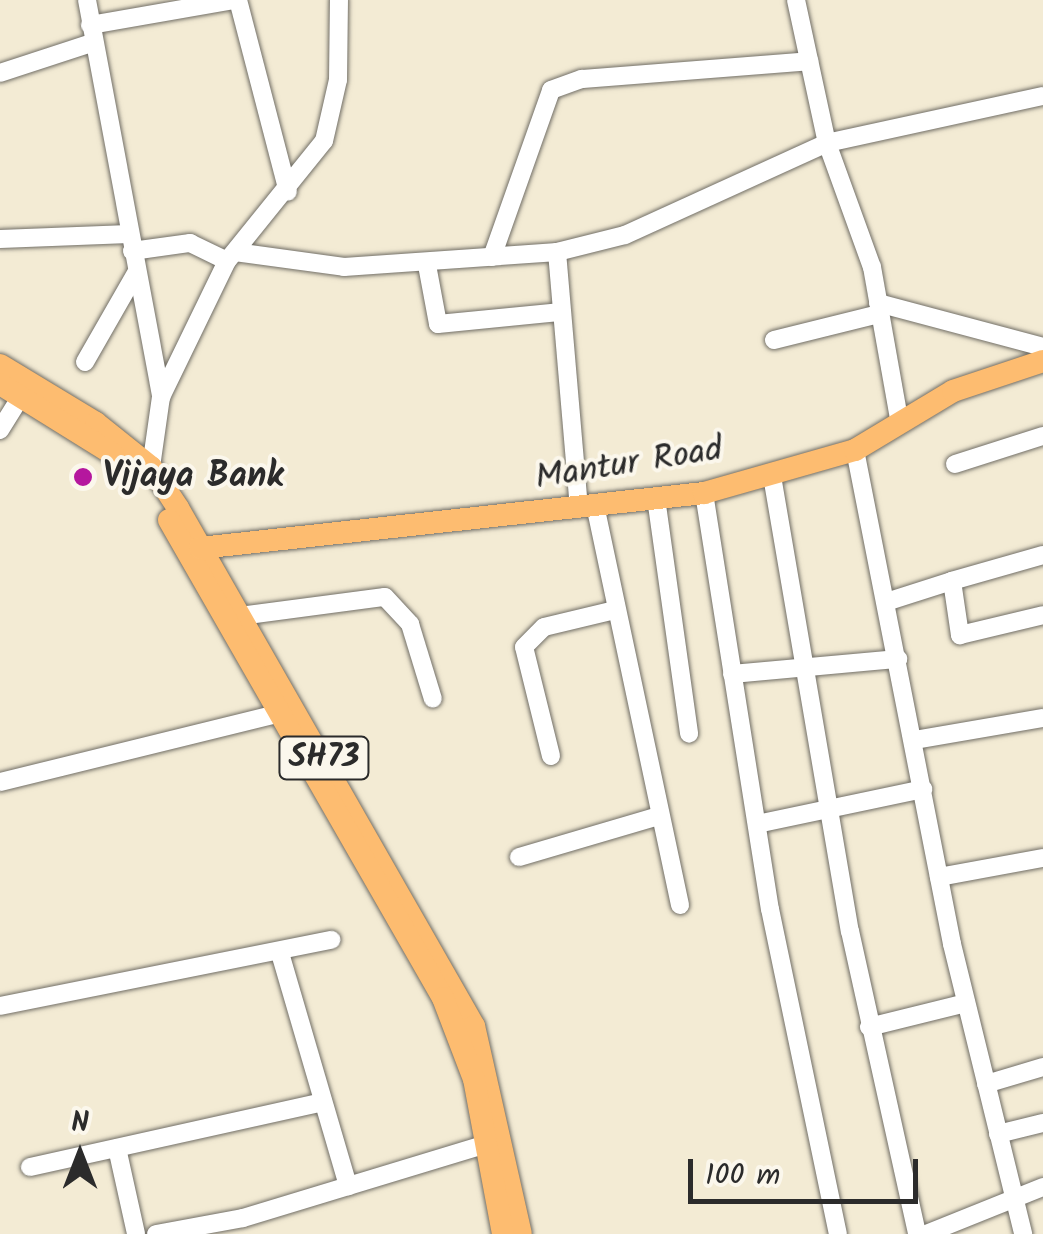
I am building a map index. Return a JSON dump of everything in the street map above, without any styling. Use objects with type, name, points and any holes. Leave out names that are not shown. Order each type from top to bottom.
[{"type":"main road","name":"Mantur Road","points":[[200,548],[704,493],[854,450],[899,418],[1043,361]]},
{"type":"main road","name":"SH73","points":[[0,365],[148,486],[474,1026],[520,1234]]},
{"type":"main road","name":"SH73","points":[[0,384],[59,410],[151,467],[240,616],[286,713]]},
{"type":"main road","name":"SH73","points":[[497,1141],[503,1234]]},
{"type":"street","points":[[87,0],[160,396],[151,467]]},
{"type":"street","points":[[0,72],[91,34],[236,0],[288,192]]},
{"type":"street","points":[[160,396],[231,256],[314,164],[332,116],[339,0],[350,0]]},
{"type":"street","points":[[796,0],[828,143],[879,309],[899,418]]},
{"type":"street","points":[[492,257],[551,90],[582,78],[809,61]]},
{"type":"street","points":[[0,239],[190,243],[231,256],[344,267],[427,265],[557,252],[625,235],[828,143],[1043,96]]},
{"type":"street","points":[[557,252],[561,312],[587,506],[615,610],[680,905]]},
{"type":"street","points":[[427,265],[438,324],[561,312]]},
{"type":"street","points":[[84,362],[136,274]]},
{"type":"street","points":[[774,340],[879,309],[1043,347]]},
{"type":"street","points":[[0,430],[21,396]]},
{"type":"street","points":[[955,464],[1043,436]]},
{"type":"street","points":[[854,450],[939,877],[1023,1234]]},
{"type":"street","points":[[772,476],[869,1028],[917,1234]]},
{"type":"street","points":[[704,493],[756,824],[838,1234]]},
{"type":"street","points":[[656,498],[689,734]]},
{"type":"street","points":[[886,602],[1043,555]]},
{"type":"street","points":[[952,581],[960,635],[1043,615]]},
{"type":"street","points":[[240,616],[384,596],[410,624],[434,699]]},
{"type":"street","points":[[552,756],[524,647],[544,627],[615,610]]},
{"type":"street","points":[[732,674],[898,659]]},
{"type":"street","points":[[0,782],[286,713]]},
{"type":"street","points":[[914,740],[1043,718]]},
{"type":"street","points":[[756,824],[923,788]]},
{"type":"street","points":[[519,857],[658,816]]},
{"type":"street","points":[[939,877],[1043,858]]},
{"type":"street","points":[[0,1006],[331,940]]},
{"type":"street","points":[[280,953],[348,1186]]},
{"type":"street","points":[[869,1028],[966,1002]]},
{"type":"street","points":[[986,1084],[1043,1068]]},
{"type":"street","points":[[30,1167],[323,1102]]},
{"type":"street","points":[[998,1134],[1043,1123]]},
{"type":"street","points":[[156,1234],[244,1226],[348,1186],[497,1141]]},
{"type":"street","points":[[117,1148],[136,1234]]},
{"type":"street","points":[[926,1234],[1012,1195],[1043,1187]]},
{"type":"place","name":"Vijaya Bank","points":[[83,477]]}]
